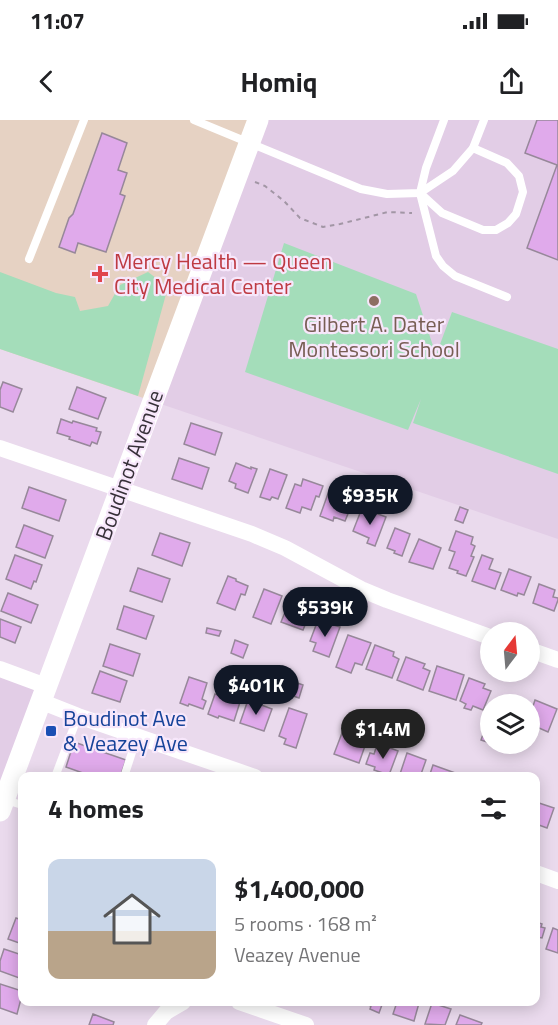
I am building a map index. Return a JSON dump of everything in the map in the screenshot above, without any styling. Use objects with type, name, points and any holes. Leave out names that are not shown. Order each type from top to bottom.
[{"type":"street","name":"Boudinot Avenue","points":[[6,805],[43,694],[258,120]]},
{"type":"street","points":[[0,448],[252,534],[285,548],[363,590],[480,633]]},
{"type":"street","points":[[540,654],[558,660]]},
{"type":"street","points":[[0,669],[78,716],[241,772]]},
{"type":"street","points":[[540,874],[558,881]]},
{"type":"street","points":[[155,1025],[166,1012],[176,1006]]},
{"type":"street","points":[[251,1006],[306,1025]]},
{"type":"lane","points":[[29,259],[84,120]]},
{"type":"lane","points":[[194,120],[361,189],[387,194],[420,193],[453,171],[473,148],[484,120]]},
{"type":"lane","points":[[444,120],[426,168],[420,193],[431,243],[443,266],[455,276],[507,297]]},
{"type":"lane","points":[[420,193],[442,213],[483,230],[496,230],[508,223],[516,214],[523,192],[519,176],[507,163],[473,148]]},
{"type":"lane","points":[[57,772],[78,716]]},
{"type":"lane","points":[[126,772],[137,736]]},
{"type":"path","points":[[252,180],[265,186],[284,201],[300,218],[323,227],[388,212],[414,213]]},
{"type":"shaded area","name":"Mercy Health — Queen City Medical Center","points":[[0,120],[258,120],[152,401],[0,349]]},
{"type":"shaded area","name":"Gilbert A. Dater Montessori School","points":[[258,120],[558,120],[558,539],[152,401]]},
{"type":"shaded area","points":[[0,669],[46,686],[0,810]]},
{"type":"green space","points":[[284,243],[416,294],[436,355],[452,312],[558,349],[558,474],[413,423],[421,399],[408,430],[245,372]]},
{"type":"green space","points":[[0,272],[56,293],[75,297],[80,311],[108,306],[120,285],[148,272],[168,287],[138,396],[0,349]]},
{"type":"building","points":[[537,120],[558,120],[558,260],[527,248],[557,165],[525,153]]},
{"type":"building","points":[[102,133],[127,143],[118,170],[127,173],[120,194],[125,196],[106,252],[78,243],[75,253],[59,247]]},
{"type":"building","points":[[3,382],[22,389],[13,412],[0,407],[0,390]]},
{"type":"building","points":[[77,387],[106,398],[98,419],[69,409]]},
{"type":"building","points":[[61,419],[97,428],[96,431],[101,432],[97,444],[92,442],[90,446],[57,433]]},
{"type":"building","points":[[191,423],[222,433],[215,455],[184,444]]},
{"type":"building","points":[[179,458],[209,468],[202,489],[172,479]]},
{"type":"building","points":[[236,463],[257,469],[248,493],[235,488],[236,484],[229,481]]},
{"type":"building","points":[[270,469],[287,475],[278,499],[272,497],[270,500],[260,497]]},
{"type":"building","points":[[303,479],[323,486],[311,510],[302,507],[300,513],[286,508],[295,484],[301,486]]},
{"type":"building","points":[[29,487],[66,500],[59,521],[22,508]]},
{"type":"building","points":[[330,488],[349,497],[347,502],[352,504],[345,521],[334,517],[333,521],[320,516]]},
{"type":"building","points":[[460,507],[468,510],[463,523],[455,520]]},
{"type":"building","points":[[362,508],[386,517],[375,546],[367,543],[369,538],[353,531]]},
{"type":"building","points":[[24,525],[53,536],[45,558],[16,547]]},
{"type":"building","points":[[395,528],[410,534],[402,556],[387,548]]},
{"type":"building","points":[[456,531],[473,537],[471,544],[475,546],[471,556],[474,557],[466,576],[449,568],[455,552],[449,550]]},
{"type":"building","points":[[160,533],[190,543],[182,566],[152,555]]},
{"type":"building","points":[[419,539],[441,548],[433,569],[409,562]]},
{"type":"building","points":[[15,555],[42,565],[31,589],[6,579]]},
{"type":"building","points":[[482,555],[493,559],[489,569],[501,573],[495,589],[472,581]]},
{"type":"building","points":[[138,568],[170,579],[162,602],[130,591]]},
{"type":"building","points":[[509,569],[531,577],[524,595],[518,593],[517,596],[501,590]]},
{"type":"building","points":[[228,576],[248,586],[245,595],[241,594],[235,610],[217,603]]},
{"type":"building","points":[[539,584],[555,590],[553,597],[558,600],[554,611],[533,603]]},
{"type":"building","points":[[264,589],[282,596],[271,624],[253,617]]},
{"type":"building","points":[[8,593],[38,605],[31,623],[1,611]]},
{"type":"building","points":[[297,603],[303,605],[301,610],[310,613],[303,630],[281,622],[288,605],[295,607]]},
{"type":"building","points":[[124,606],[154,616],[146,639],[117,629]]},
{"type":"building","points":[[0,619],[21,627],[15,643],[0,637]]},
{"type":"building","points":[[318,620],[340,627],[329,657],[313,651],[316,643],[310,641]]},
{"type":"building","points":[[207,628],[221,631],[219,636],[206,633]]},
{"type":"building","points":[[348,635],[371,643],[362,665],[355,663],[351,673],[336,667]]},
{"type":"building","points":[[235,640],[248,645],[243,658],[231,653]]},
{"type":"building","points":[[110,644],[140,654],[133,676],[103,666]]},
{"type":"building","points":[[375,645],[394,652],[393,656],[399,659],[392,678],[366,669]]},
{"type":"building","points":[[406,657],[425,664],[423,668],[430,671],[423,690],[397,680]]},
{"type":"building","points":[[437,666],[464,675],[456,700],[429,691]]},
{"type":"building","points":[[100,671],[127,681],[120,702],[92,693]]},
{"type":"building","points":[[189,677],[207,683],[202,699],[206,701],[203,709],[180,703]]},
{"type":"building","points":[[469,678],[485,684],[483,688],[491,691],[490,694],[480,694],[480,709],[473,706],[471,710],[464,708],[466,704],[460,701]]},
{"type":"building","points":[[289,680],[303,685],[299,698],[285,693]]},
{"type":"building","points":[[215,694],[240,702],[234,721],[208,714]]},
{"type":"building","points":[[248,700],[272,709],[264,731],[240,723]]},
{"type":"building","points":[[540,702],[557,709],[548,732],[540,728]]},
{"type":"building","points":[[289,708],[307,714],[296,748],[284,744],[286,739],[279,736]]},
{"type":"building","points":[[342,733],[359,738],[366,743],[359,763],[334,754]]},
{"type":"building","points":[[74,742],[126,760],[122,772],[80,772],[66,767]]},
{"type":"building","points":[[385,746],[398,751],[390,772],[380,772],[374,770],[375,767],[366,764],[370,753],[374,754],[376,748],[383,750]]},
{"type":"building","points":[[407,753],[426,760],[422,772],[401,772]]},
{"type":"building","points":[[433,765],[452,772],[431,772]]},
{"type":"building","points":[[540,803],[554,808],[547,828],[540,825]]},
{"type":"building","points":[[16,918],[18,919],[18,943],[8,939]]},
{"type":"building","points":[[540,923],[541,927],[545,928],[542,938],[540,938]]},
{"type":"building","points":[[553,928],[558,930],[558,953],[546,949]]},
{"type":"building","points":[[4,949],[18,954],[18,978],[0,971]]},
{"type":"building","points":[[0,984],[18,990],[17,1014],[0,1008]]},
{"type":"building","points":[[371,1006],[382,1006],[379,1013],[370,1009]]},
{"type":"building","points":[[396,1006],[418,1006],[414,1021],[393,1014]]},
{"type":"building","points":[[431,1006],[451,1009],[445,1025],[425,1024]]},
{"type":"building","points":[[93,1014],[114,1022],[113,1025],[89,1025]]},
{"type":"building","points":[[460,1015],[482,1023],[481,1025],[456,1025]]},
{"type":"place","name":"Mercy Health — Queen City Medical Center","points":[[100,274]]},
{"type":"place","name":"Gilbert A. Dater Montessori School","points":[[374,301]]},
{"type":"place","name":"Boudinot Ave & Veazey Ave","points":[[51,731]]}]
